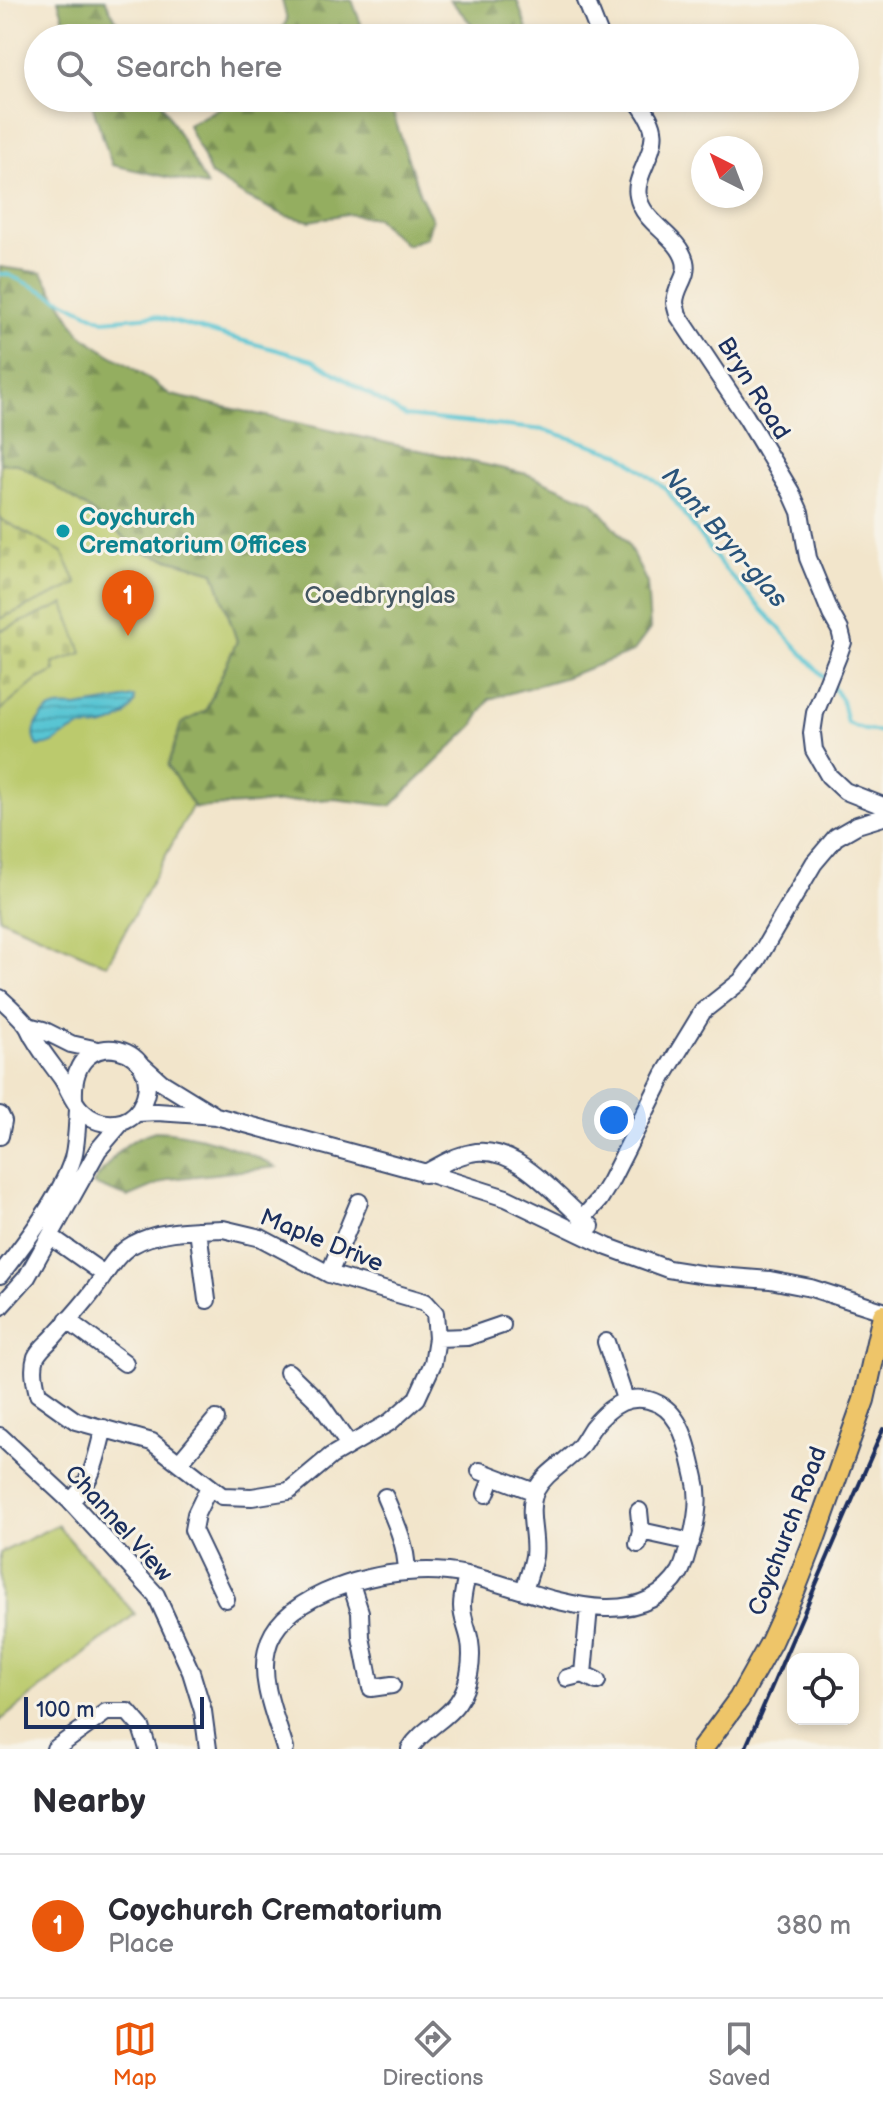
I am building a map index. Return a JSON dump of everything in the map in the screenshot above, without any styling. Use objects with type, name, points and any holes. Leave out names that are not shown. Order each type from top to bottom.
[{"type":"main road","name":"Coychurch Road","points":[[702,1749],[739,1699],[771,1642],[795,1589],[864,1400],[883,1313]]},
{"type":"street","points":[[586,0],[595,24]]},
{"type":"street","name":"Bryn Road","points":[[645,112],[651,120],[655,139],[637,187],[641,207],[679,248],[686,263],[685,276],[675,303],[678,315],[746,417],[791,492],[800,512],[808,558],[840,630],[843,642],[815,713],[812,733],[814,750],[829,776],[845,791],[883,806]]},
{"type":"street","points":[[582,1219],[610,1182],[664,1075],[703,1011],[741,981],[757,960],[814,863],[836,837],[857,825],[883,817]]},
{"type":"street","points":[[0,998],[28,1026],[76,1103],[90,1118],[105,1123],[121,1123]]},
{"type":"street","points":[[28,1026],[71,1044],[123,1051],[133,1056],[161,1082],[216,1116]]},
{"type":"street","points":[[0,1275],[44,1215],[72,1161],[77,1139],[73,1082],[77,1068],[86,1057],[98,1050]]},
{"type":"street","points":[[137,1113],[145,1098],[147,1080],[142,1065]]},
{"type":"street","points":[[0,1307],[27,1277],[98,1150],[121,1123],[137,1113],[157,1112],[216,1116],[506,1198],[608,1247],[668,1269],[770,1280],[811,1288],[883,1313]]},
{"type":"street","points":[[0,1115],[3,1121],[0,1136]]},
{"type":"street","points":[[424,1174],[472,1152],[500,1153],[532,1173],[623,1252]]},
{"type":"street","points":[[329,1274],[359,1202]]},
{"type":"street","name":"Maple Drive","points":[[104,1428],[76,1421],[38,1394],[34,1376],[36,1358],[131,1245],[172,1231],[223,1229],[261,1238],[329,1274],[425,1302],[435,1313],[437,1338]]},
{"type":"street","points":[[198,1230],[207,1300]]},
{"type":"street","points":[[50,1236],[104,1274]]},
{"type":"street","points":[[67,1320],[125,1363]]},
{"type":"street","points":[[70,1501],[82,1492],[94,1467],[104,1428],[152,1442],[222,1496],[252,1497],[289,1491],[331,1456],[390,1422],[417,1398],[433,1363],[437,1338],[467,1337],[502,1325]]},
{"type":"street","points":[[625,1399],[608,1349],[629,1350]]},
{"type":"street","points":[[288,1372],[319,1402],[349,1445]]},
{"type":"street","points":[[285,1749],[265,1679],[267,1646],[274,1629],[291,1612],[323,1592],[386,1574],[434,1571],[467,1575],[555,1600],[589,1607],[636,1605],[654,1599],[682,1570],[697,1511],[697,1486],[687,1445],[676,1421],[662,1405],[642,1397],[625,1399],[610,1409],[593,1426],[580,1446],[549,1473],[535,1492],[531,1514],[534,1555],[524,1591]]},
{"type":"street","points":[[179,1463],[216,1419]]},
{"type":"street","name":"Channel View","points":[[0,1436],[70,1501],[156,1595],[191,1672],[203,1711],[208,1749]]},
{"type":"street","points":[[486,1494],[486,1473],[535,1492]]},
{"type":"street","points":[[209,1487],[196,1514],[193,1530],[226,1599]]},
{"type":"street","points":[[385,1509],[406,1552],[407,1572]]},
{"type":"street","points":[[639,1511],[639,1538],[691,1542]]},
{"type":"street","points":[[410,1749],[414,1742],[447,1715],[466,1686],[471,1655],[461,1603],[467,1575]]},
{"type":"street","points":[[351,1584],[360,1612],[361,1637],[371,1688],[392,1685]]},
{"type":"street","points":[[582,1678],[589,1607]]},
{"type":"street","points":[[55,1749],[106,1712],[128,1712],[141,1727],[148,1749]]},
{"type":"green space","points":[[58,0],[105,0],[118,24],[66,24]]},
{"type":"green space","points":[[282,0],[352,0],[361,24],[285,24],[287,20]]},
{"type":"green space","points":[[450,0],[517,0],[525,24],[471,24]]},
{"type":"green space","points":[[95,112],[167,112],[207,186],[112,165]]},
{"type":"green space","points":[[212,112],[393,112],[420,195],[432,219],[427,237],[407,245],[376,218],[346,214],[310,221],[286,216],[246,197],[211,175],[188,125]]},
{"type":"green space","name":"Coedbrynglas","points":[[0,267],[42,273],[80,334],[171,395],[527,474],[593,502],[627,542],[647,583],[650,629],[633,652],[563,678],[489,699],[473,726],[391,806],[334,799],[195,808],[168,766],[181,724],[206,710],[237,641],[214,572],[143,552],[54,486],[18,464],[0,463]]},
{"type":"green space","points":[[0,463],[18,464],[55,486],[143,552],[214,572],[237,641],[206,710],[181,725],[168,766],[193,805],[107,965],[0,918]]},
{"type":"green space","points":[[0,519],[62,552],[77,584],[0,619]]},
{"type":"green space","points":[[64,604],[82,653],[53,663],[55,671],[37,680],[0,711],[0,631]]},
{"type":"green space","points":[[155,1131],[186,1134],[217,1142],[276,1167],[170,1179],[128,1197],[93,1184],[126,1145]]},
{"type":"green space","points":[[57,1525],[135,1614],[0,1721],[0,1553]]},
{"type":"water","points":[[134,697],[132,707],[116,722],[79,728],[49,744],[38,746],[35,740],[38,722],[51,709]]},
{"type":"waterway","name":"Nant Bryn-glas","points":[[0,274],[7,274],[103,320],[154,316],[313,360],[405,416],[545,430],[620,454],[666,489],[722,566],[825,678]]},
{"type":"waterway","name":"Nant Bryn-glas","points":[[831,684],[842,701],[847,723],[865,730],[883,732]]},
{"type":"railway","points":[[745,1749],[883,1429]]},
{"type":"place","name":"Coychurch Crematorium Offices","points":[[63,531]]},
{"type":"place","name":"Coychurch Crematorium","points":[[128,636]]}]
